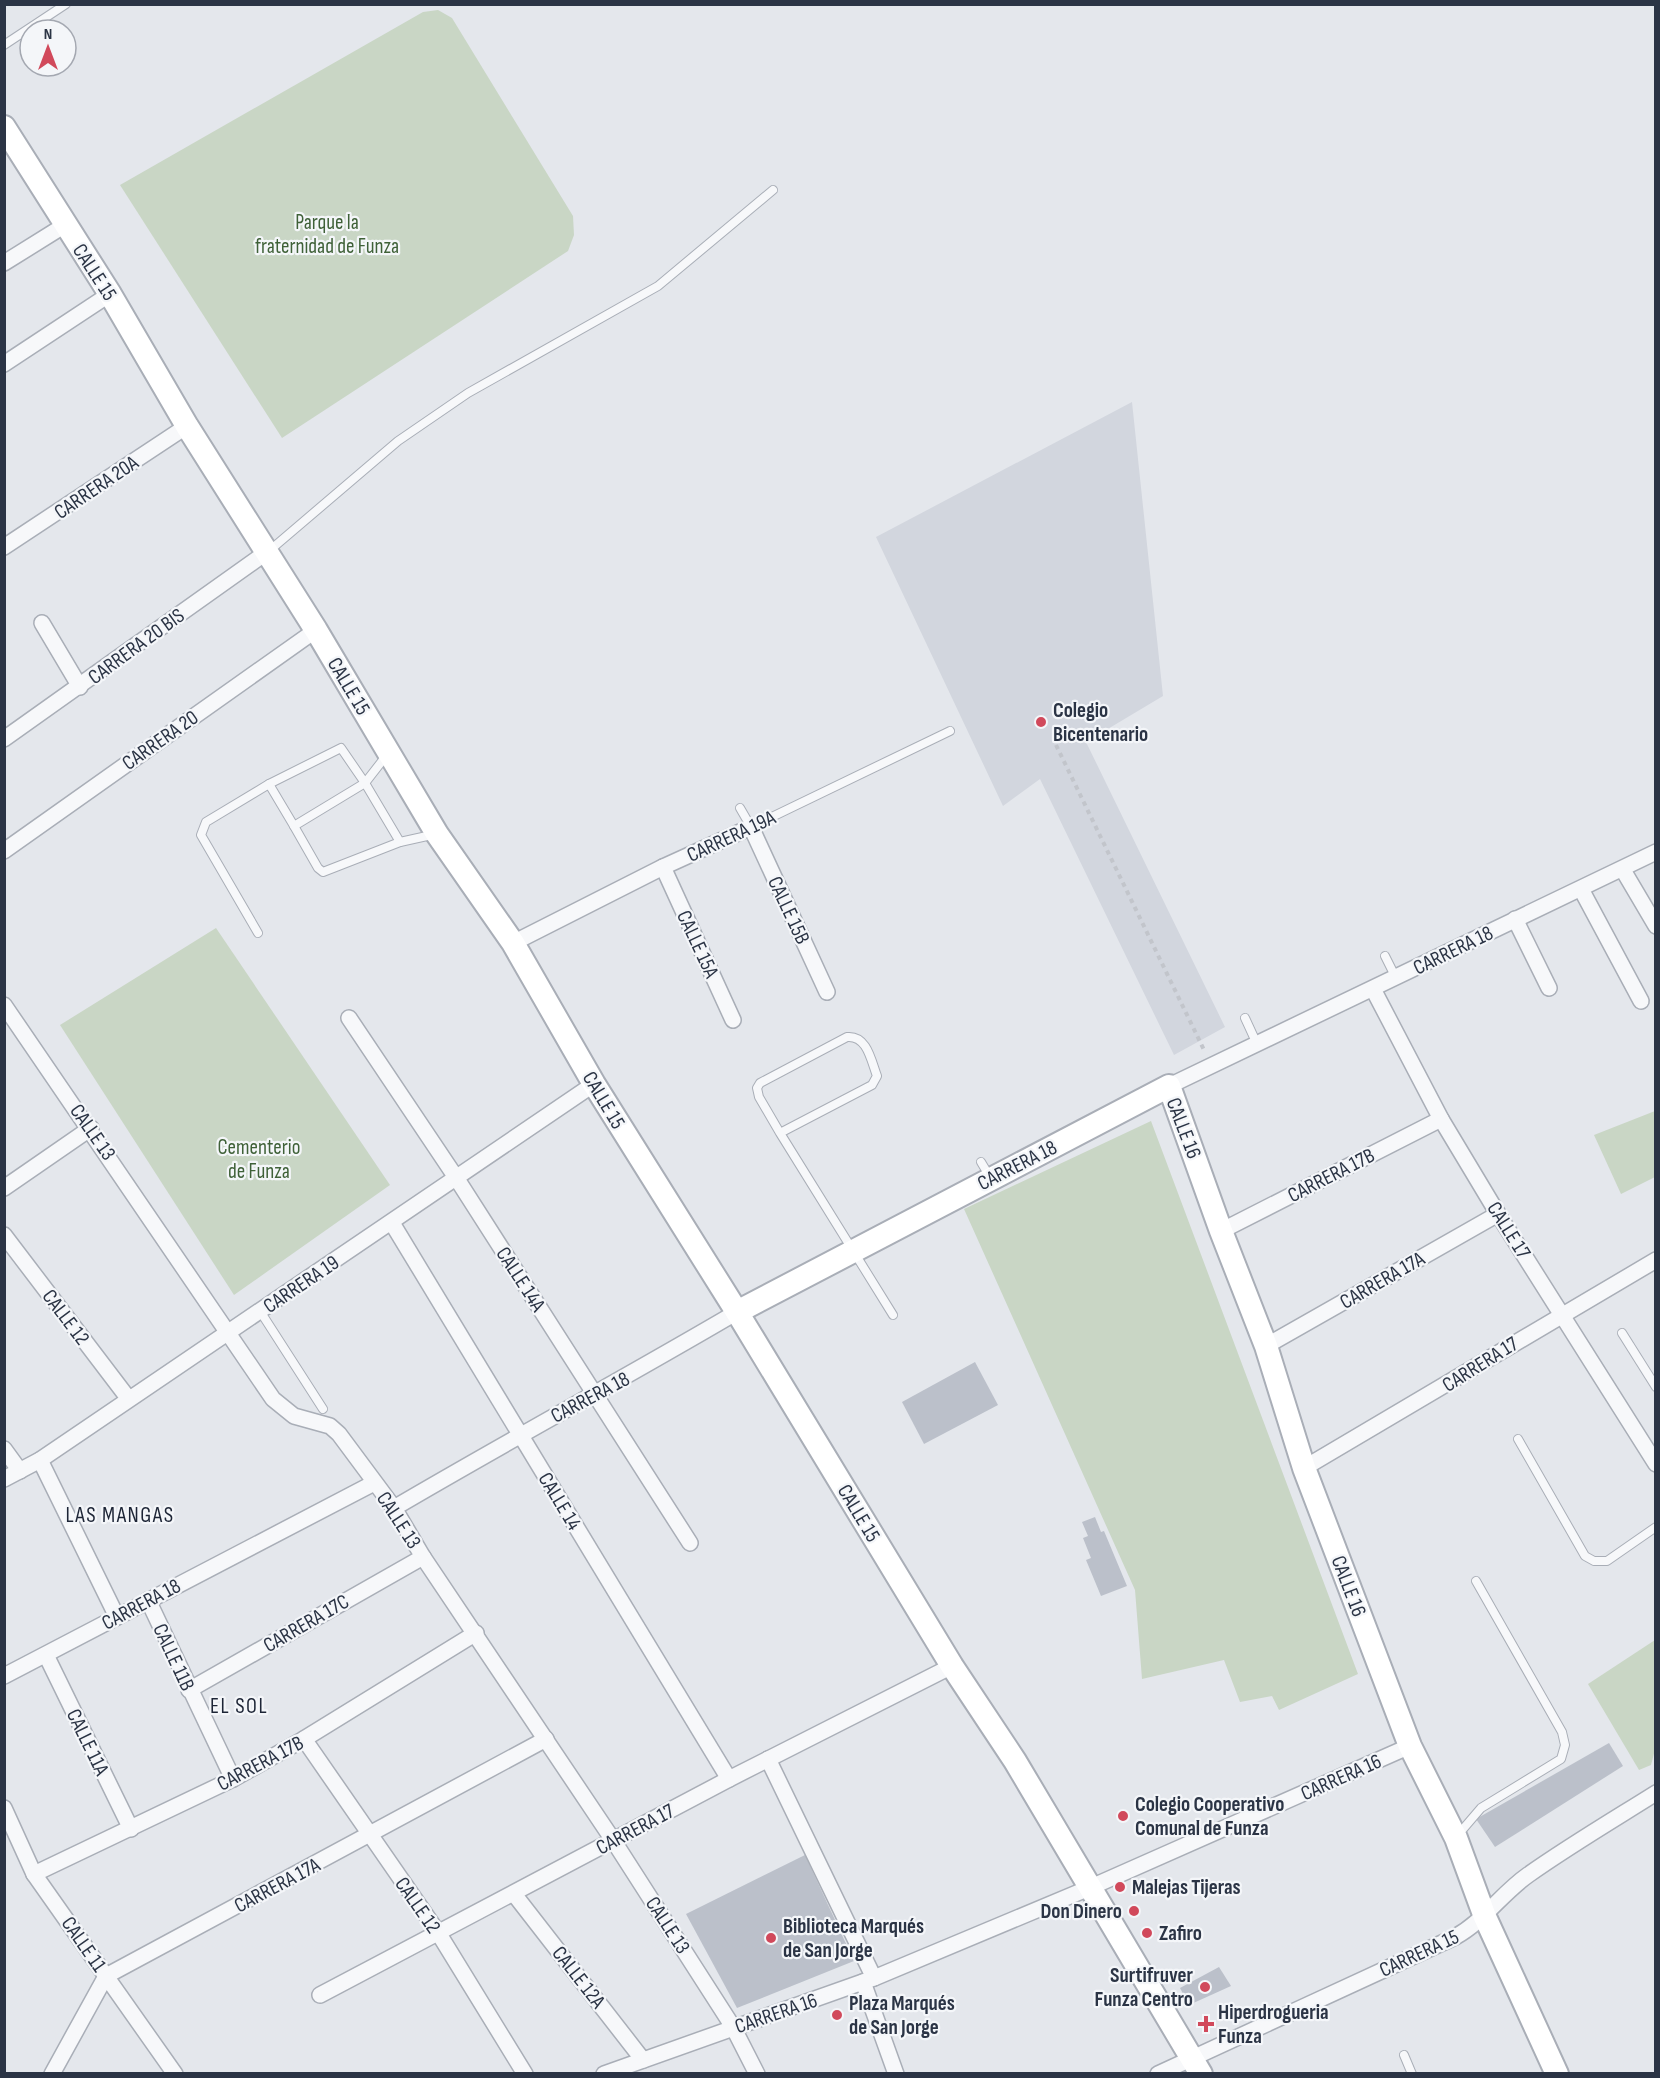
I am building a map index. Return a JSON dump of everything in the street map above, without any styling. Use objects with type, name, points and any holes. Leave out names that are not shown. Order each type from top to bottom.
[{"type":"street","name":"CALLE 15","points":[[4,128],[110,294],[187,426],[316,630],[437,834],[513,944],[594,1084],[737,1312],[952,1666],[1015,1761],[1196,2065]]},
{"type":"street","points":[[4,263],[65,225]]},
{"type":"street","points":[[4,364],[110,294]]},
{"type":"street","name":"CARRERA 20A","points":[[4,547],[187,426]]},
{"type":"street","name":"CARRERA 20 BIS","points":[[4,739],[267,552]]},
{"type":"street","points":[[42,623],[80,687]]},
{"type":"street","name":"CARRERA 20","points":[[4,851],[316,630]]},
{"type":"street","name":"CARRERA 19A","points":[[513,944],[663,867],[751,827]]},
{"type":"street","name":"CALLE 15B","points":[[751,827],[826,992]]},
{"type":"street","name":"CARRERA 18","points":[[394,1508],[519,1434],[597,1395],[737,1312],[851,1250],[986,1170],[1373,989],[1515,919],[1623,870],[1656,852]]},
{"type":"street","name":"CALLE 15A","points":[[663,867],[733,1020]]},
{"type":"street","points":[[1623,870],[1656,926]]},
{"type":"street","points":[[1581,888],[1641,1001]]},
{"type":"street","points":[[1515,919],[1549,988]]},
{"type":"street","name":"CALLE 17","points":[[1373,989],[1441,1119],[1498,1214],[1655,1462]]},
{"type":"street","name":"CALLE 13","points":[[4,1005],[230,1332],[273,1400],[294,1416],[330,1426],[339,1434],[394,1508],[423,1557],[613,1840],[733,2028],[756,2073]]},
{"type":"street","name":"CALLE 14A","points":[[349,1018],[457,1179],[690,1543]]},
{"type":"street","name":"CARRERA 19","points":[[4,1479],[40,1460],[128,1398],[392,1223],[594,1084]]},
{"type":"street","name":"CALLE 16","points":[[1168,1086],[1266,1346],[1304,1468],[1410,1746],[1456,1838],[1485,1917],[1557,2073]]},
{"type":"street","name":"CARRERA 17B","points":[[1221,1231],[1441,1119]]},
{"type":"street","points":[[4,1188],[91,1128]]},
{"type":"street","name":"CARRERA 17A","points":[[1266,1346],[1498,1214]]},
{"type":"street","name":"CALLE 14","points":[[392,1223],[729,1779]]},
{"type":"street","name":"CALLE 12","points":[[4,1235],[128,1398]]},
{"type":"street","name":"CARRERA 17","points":[[1304,1468],[1398,1415],[1561,1314],[1656,1260]]},
{"type":"street","points":[[4,1449],[20,1471]]},
{"type":"street","points":[[40,1460],[117,1617]]},
{"type":"street","name":"CARRERA 18","points":[[4,1676],[374,1483]]},
{"type":"street","name":"CARRERA 17C","points":[[189,1690],[423,1557]]},
{"type":"street","name":"CALLE 11B","points":[[148,1600],[233,1779]]},
{"type":"street","name":"CARRERA 17B","points":[[34,1874],[233,1779],[304,1739],[476,1633]]},
{"type":"street","name":"CALLE 11A","points":[[46,1655],[130,1829]]},
{"type":"street","name":"CARRERA 17","points":[[320,1995],[729,1779],[952,1666]]},
{"type":"street","name":"CALLE 12","points":[[304,1739],[439,1934],[525,2073]]},
{"type":"street","name":"CARRERA 17A","points":[[106,1976],[546,1739]]},
{"type":"street","name":"CARRERA 16","points":[[604,2073],[869,1980],[1089,1888],[1410,1746]]},
{"type":"street","points":[[768,1760],[869,1980],[896,2073]]},
{"type":"street","name":"CARRERA 15","points":[[1158,2073],[1196,2065],[1455,1937],[1485,1917],[1501,1898],[1527,1876],[1656,1792]]},
{"type":"street","name":"CALLE 11","points":[[4,1808],[34,1874],[175,2073]]},
{"type":"street","name":"CALLE 12A","points":[[514,1894],[643,2060]]},
{"type":"street","points":[[52,2073],[106,1976]]},
{"type":"lane","points":[[4,45],[66,4]]},
{"type":"lane","points":[[267,552],[398,441],[468,393],[658,286],[773,190]]},
{"type":"lane","name":"CARRERA 19A","points":[[751,827],[950,731]]},
{"type":"lane","points":[[258,933],[201,835],[201,828],[206,822],[269,784],[341,748],[400,842]]},
{"type":"lane","points":[[294,826],[365,783],[389,753]]},
{"type":"lane","points":[[269,784],[318,868],[323,872],[400,842],[437,834]]},
{"type":"lane","points":[[740,808],[751,827]]},
{"type":"lane","points":[[1384,956],[1396,978]]},
{"type":"lane","points":[[1245,1018],[1257,1044]]},
{"type":"lane","points":[[780,1133],[872,1085],[877,1076],[863,1040],[856,1036],[848,1037],[760,1083],[757,1088],[759,1097],[780,1133],[893,1315]]},
{"type":"lane","points":[[260,1311],[323,1409]]},
{"type":"lane","points":[[1622,1334],[1656,1387]]},
{"type":"lane","points":[[1518,1439],[1585,1556],[1594,1561],[1607,1562],[1656,1527]]},
{"type":"lane","points":[[1456,1838],[1481,1808],[1561,1759],[1565,1745],[1562,1732],[1476,1581]]},
{"type":"lane","points":[[1404,2055],[1412,2073]]},
{"type":"path","points":[[1056,745],[1200,1041]]},
{"type":"shaded area","name":"Colegio Bicentenario","points":[[1132,402],[1163,696],[1086,742],[1225,1027],[1174,1055],[1040,779],[1003,806],[876,537]]},
{"type":"green space","name":"Parque la fraternidad de Funza","points":[[438,10],[452,18],[573,216],[574,235],[568,251],[282,438],[120,185],[423,12]]},
{"type":"green space","name":"Cementerio de Funza","points":[[216,928],[390,1185],[234,1295],[60,1025]]},
{"type":"green space","points":[[1655,1111],[1655,1177],[1621,1194],[1594,1135]]},
{"type":"green space","points":[[1151,1121],[1358,1674],[1279,1710],[1272,1696],[1240,1702],[1224,1660],[1142,1679],[1135,1590],[964,1209]]},
{"type":"green space","points":[[1655,1640],[1656,1746],[1651,1765],[1639,1770],[1588,1684]]},
{"type":"building","points":[[975,1362],[998,1405],[924,1444],[902,1402]]},
{"type":"building","points":[[1095,1517],[1101,1532],[1104,1531],[1127,1586],[1101,1596],[1086,1560],[1091,1558],[1083,1538],[1088,1536],[1082,1522]]},
{"type":"building","points":[[1609,1743],[1623,1766],[1495,1847],[1476,1819]]},
{"type":"building","name":"Biblioteca Marqués de San Jorge","points":[[805,1855],[854,1961],[737,2008],[686,1914]]},
{"type":"building","name":"Surtifruver Funza Centro","points":[[1219,1967],[1231,1986],[1189,2005],[1180,1988]]},
{"type":"place","name":"Colegio Bicentenario","points":[[1041,722]]},
{"type":"place","name":"Colegio Cooperativo Comunal de Funza","points":[[1123,1816]]},
{"type":"place","name":"Malejas Tijeras","points":[[1120,1887]]},
{"type":"place","name":"Don Dinero","points":[[1134,1911]]},
{"type":"place","name":"Zafiro","points":[[1147,1933]]},
{"type":"place","name":"Biblioteca Marqués de San Jorge","points":[[771,1938]]},
{"type":"place","name":"Surtifruver Funza Centro","points":[[1205,1987]]},
{"type":"place","name":"Plaza Marqués de San Jorge","points":[[837,2015]]},
{"type":"place","name":"Hiperdrogueria Funza","points":[[1206,2024]]},
{"type":"district","name":"LAS MANGAS","points":[[120,1514]]},
{"type":"district","name":"EL SOL","points":[[239,1705]]}]
